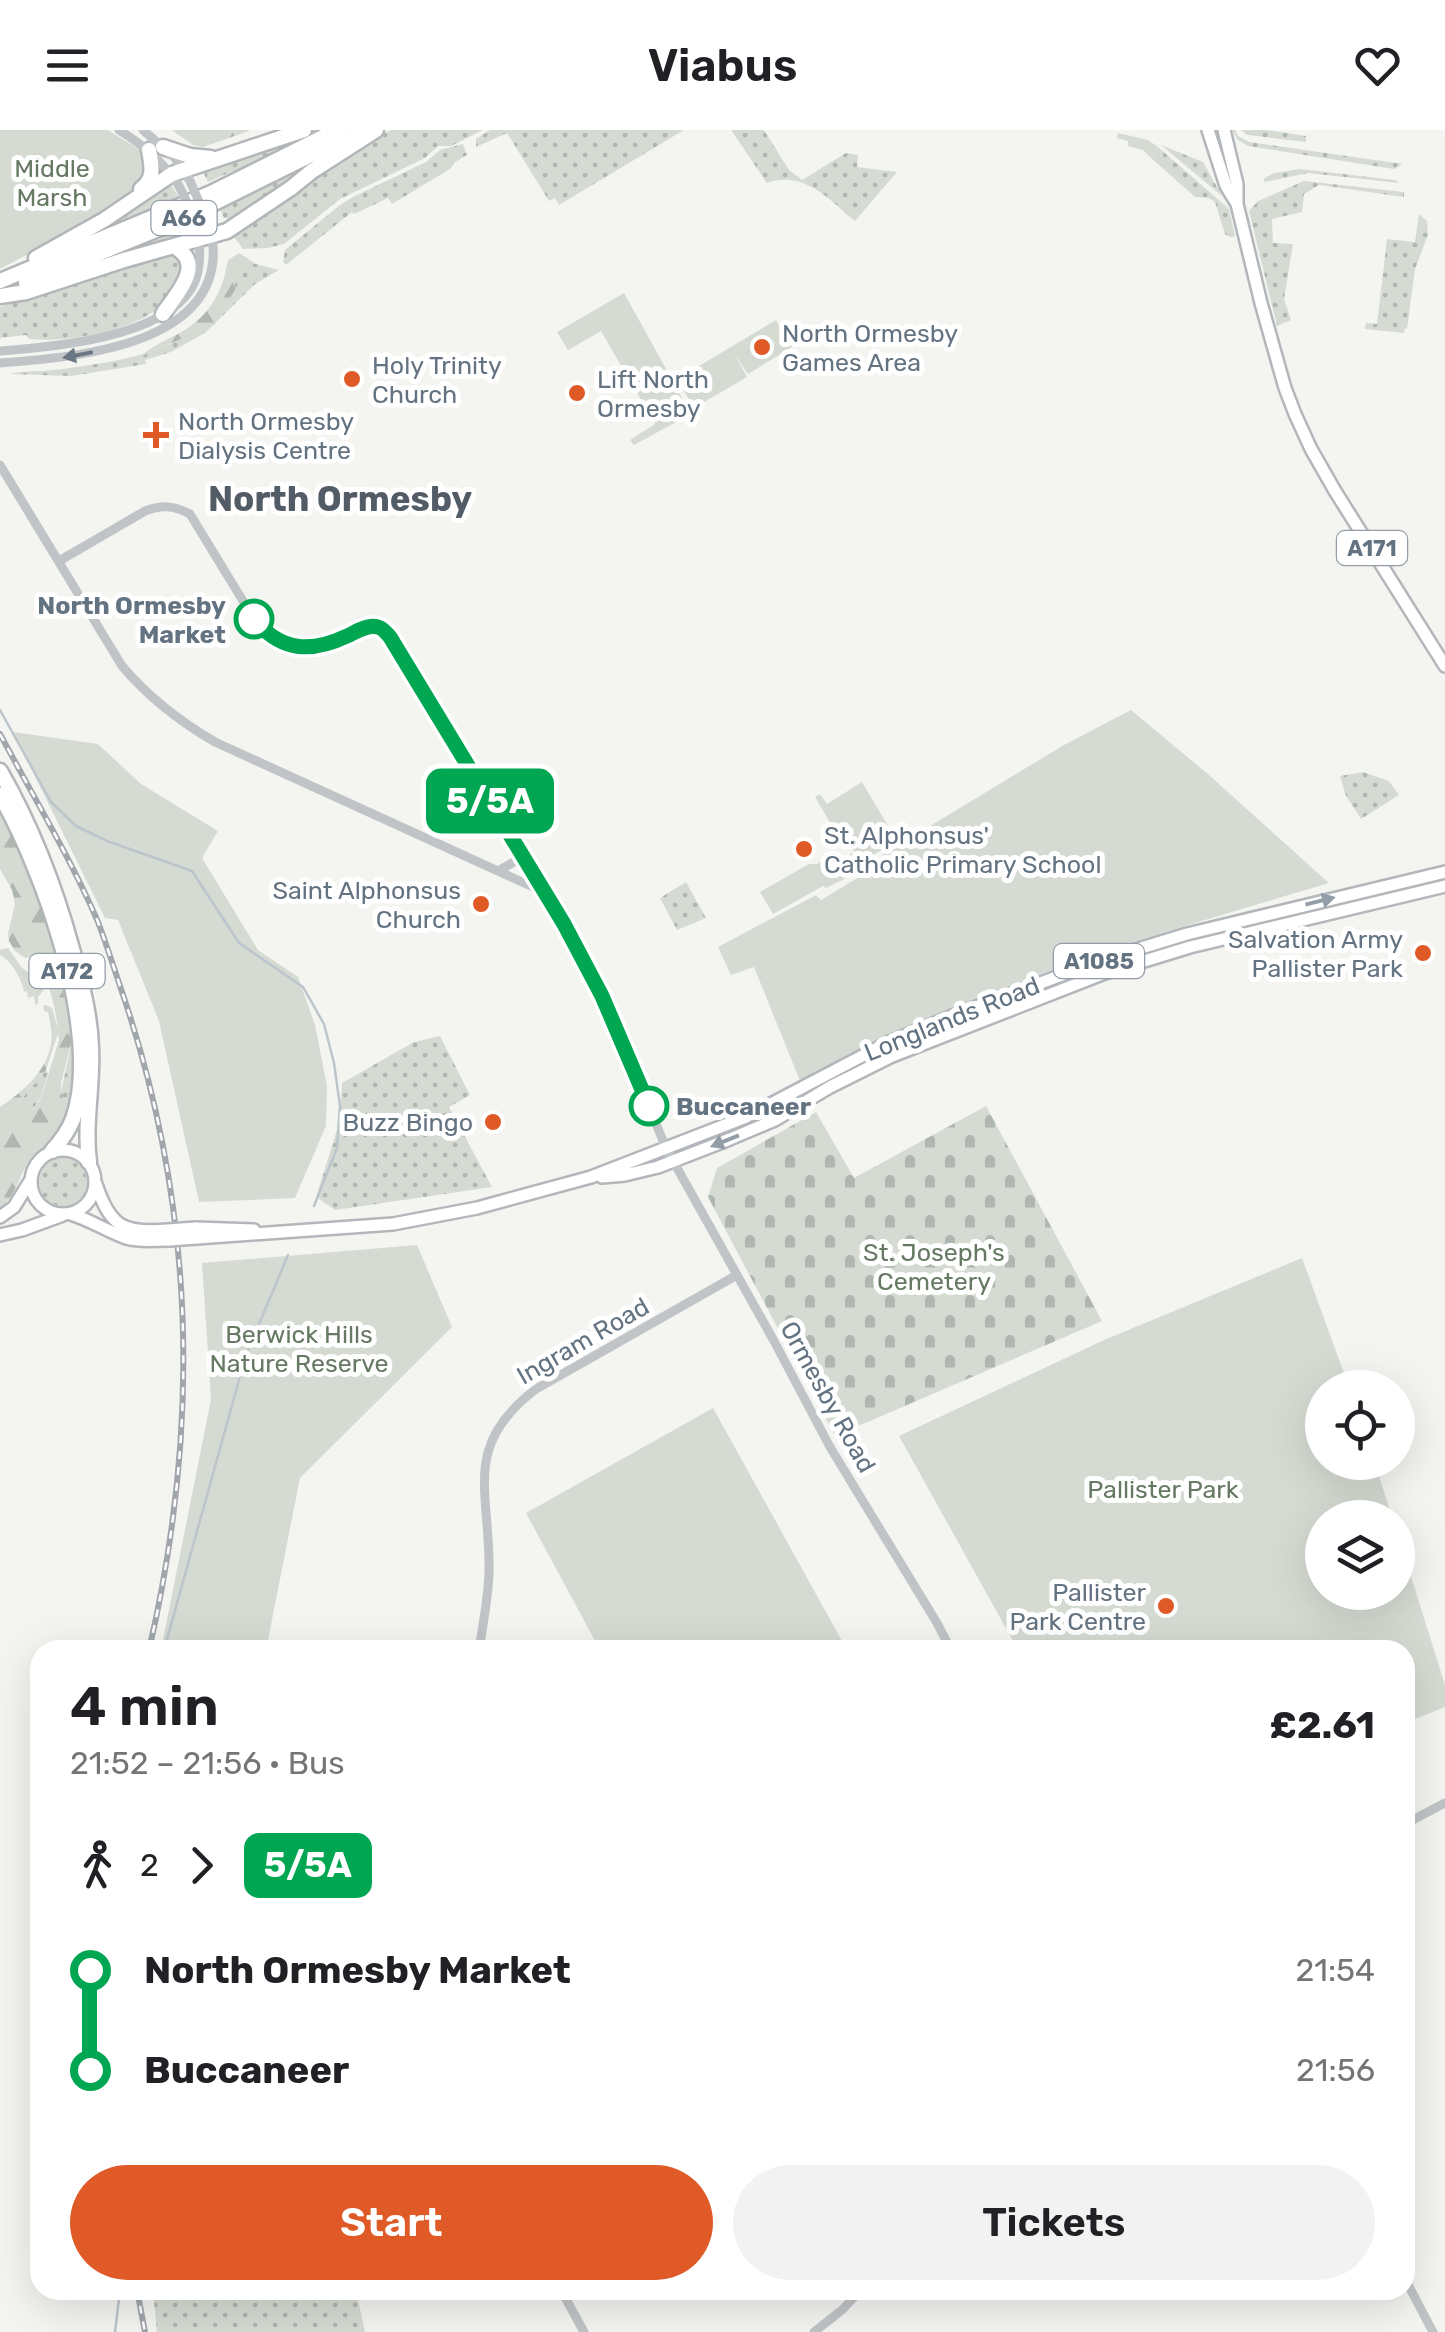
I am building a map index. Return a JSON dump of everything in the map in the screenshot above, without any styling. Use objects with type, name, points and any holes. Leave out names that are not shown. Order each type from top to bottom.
[{"type":"highway","name":"A66","points":[[0,279],[216,159],[304,130]]},
{"type":"highway","name":"A66","points":[[0,279],[212,192],[337,130]]},
{"type":"highway","name":"A66","points":[[0,295],[178,221],[362,130]]},
{"type":"highway","name":"A66","points":[[0,295],[26,292],[175,247],[205,233],[227,231],[376,130]]},
{"type":"highway","points":[[119,210],[125,200],[148,184],[156,149],[216,159]]},
{"type":"highway","points":[[163,314],[189,272],[189,260],[175,247]]},
{"type":"highway","name":"A172","points":[[0,771],[57,895],[88,1012],[92,1050],[86,1130],[89,1162]]},
{"type":"highway","name":"A172","points":[[0,794],[50,910],[76,1007],[80,1044],[77,1104],[66,1134],[52,1151]]},
{"type":"main road","name":"A171","points":[[1208,130],[1226,186],[1238,204]]},
{"type":"main road","name":"A171","points":[[1224,130],[1273,348],[1306,440],[1445,666]]},
{"type":"main road","name":"Longlands Road","points":[[30,1181],[32,1194],[50,1212],[89,1220],[136,1240],[239,1228],[274,1232],[393,1224],[477,1208],[590,1178],[625,1175],[746,1118],[885,1044],[1102,960],[1187,934],[1445,872]]},
{"type":"main road","name":"Longlands Road","points":[[670,1156],[775,1120],[890,1057],[1105,973],[1190,947],[1445,886]]},
{"type":"main road","points":[[0,1217],[14,1207],[36,1163],[52,1151],[72,1150],[89,1162]]},
{"type":"main road","name":"Longlands Road","points":[[89,1162],[108,1214],[135,1230],[169,1235]]},
{"type":"main road","points":[[0,1235],[67,1214],[88,1203],[96,1184]]},
{"type":"street","points":[[119,130],[156,149]]},
{"type":"street","points":[[2,364],[110,348],[176,321],[198,302],[214,261],[181,178],[143,130]]},
{"type":"street","points":[[0,351],[106,337],[163,314],[191,288],[205,233]]},
{"type":"street","points":[[0,465],[122,666],[140,688],[178,720],[215,742],[545,892]]},
{"type":"street","name":"Ormesby Road","points":[[59,561],[145,511],[175,506],[190,514],[254,619],[278,641],[310,648],[332,644],[368,627],[383,630],[390,637],[545,892],[602,996],[670,1156],[830,1447],[946,1640]]},
{"type":"street","points":[[498,871],[524,856]]},
{"type":"street","name":"Ingram Road","points":[[480,1640],[488,1572],[484,1474],[488,1449],[498,1426],[514,1405],[536,1389],[737,1275]]},
{"type":"street","points":[[1415,1819],[1445,1803]]},
{"type":"street","points":[[1415,2297],[1433,2332]]},
{"type":"street","points":[[566,2300],[584,2332]]},
{"type":"street","points":[[814,2332],[852,2300]]},
{"type":"green space","name":"Middle Marsh","points":[[0,130],[108,130],[143,152],[147,159],[144,184],[65,235],[0,269]]},
{"type":"green space","points":[[172,130],[249,131],[203,147],[193,145]]},
{"type":"green space","points":[[312,130],[322,130],[237,173],[233,171],[208,182],[204,174],[208,168]]},
{"type":"green space","points":[[391,130],[483,130],[451,146],[438,146],[425,158],[340,199],[284,244],[243,249],[231,233],[352,151]]},
{"type":"green space","points":[[490,130],[684,130],[559,205],[555,198],[549,201],[507,133],[476,147],[476,139]]},
{"type":"green space","points":[[731,130],[764,130],[789,170],[802,180],[846,153],[858,155],[857,167],[897,172],[855,221],[804,184],[793,180],[767,183]]},
{"type":"green space","points":[[1232,130],[1249,142],[1403,164],[1394,169],[1248,146],[1238,140]]},
{"type":"green space","points":[[1241,130],[1306,136],[1306,142],[1248,135]]},
{"type":"green space","points":[[1118,133],[1148,140],[1158,147],[1151,158],[1117,138]]},
{"type":"green space","points":[[463,144],[467,155],[450,169],[392,204],[388,198],[352,212],[286,265],[283,262],[285,250],[340,205],[426,162],[440,150]]},
{"type":"green space","points":[[1161,145],[1203,162],[1222,196]]},
{"type":"green space","points":[[1158,147],[1229,209],[1235,236],[1225,234],[1215,202],[1195,197],[1151,158]]},
{"type":"green space","points":[[330,152],[233,219],[224,218],[220,209]]},
{"type":"green space","points":[[1300,169],[1399,183],[1308,173],[1265,182],[1263,179]]},
{"type":"green space","points":[[1304,181],[1404,192],[1404,197],[1319,185],[1304,194],[1302,212],[1272,219],[1273,243],[1293,244],[1284,299],[1291,320],[1277,326],[1249,211],[1258,201]]},
{"type":"green space","points":[[171,185],[179,197],[87,238],[85,234]]},
{"type":"green space","points":[[1419,214],[1427,221],[1428,235],[1415,269],[1407,329],[1404,333],[1365,329],[1366,323],[1377,324],[1387,239],[1415,242]]},
{"type":"green space","points":[[190,223],[191,236],[65,275]]},
{"type":"green space","points":[[176,252],[187,268],[163,303],[141,319],[76,337],[0,338],[0,307]]},
{"type":"green space","points":[[239,253],[256,264],[242,264],[235,278],[235,290],[211,326],[140,357],[186,330],[204,314],[222,284],[228,260]]},
{"type":"green space","points":[[242,264],[279,270],[255,284],[205,333],[171,352],[145,360],[146,364],[71,376],[10,374],[121,359],[183,338],[224,307]]},
{"type":"green space","points":[[624,293],[691,414],[634,445],[630,440],[655,424],[601,331],[568,350],[557,332]]},
{"type":"green space","points":[[776,320],[792,347],[748,374],[735,355],[747,377],[694,408],[677,379]]},
{"type":"green space","points":[[1131,710],[1329,883],[1098,952],[951,1008],[800,1081],[754,967],[731,975],[718,947],[816,895],[821,900],[882,863],[879,857],[1064,745]]},
{"type":"green space","points":[[13,732],[98,744],[141,784],[218,831],[202,858],[258,950],[298,977],[315,1025],[327,1086],[326,1126],[295,1198],[199,1202],[159,1021],[118,920],[105,918]]},
{"type":"green space","points":[[1363,772],[1389,781],[1399,795],[1361,819],[1346,796],[1340,776]]},
{"type":"green space","points":[[862,782],[897,841],[861,862],[840,829],[835,831],[815,797],[820,794],[827,804]]},
{"type":"green space","points":[[0,813],[31,875],[57,962],[73,1036],[61,1083],[65,1100],[71,1102],[65,1120],[56,1135],[31,1158],[0,1209],[0,1107],[32,1081],[44,1064],[51,1032],[48,1012],[43,1006],[52,1008],[58,1029],[43,973],[31,957],[25,958],[15,951],[9,941],[15,904],[0,869]],"holes":[[[58,1033],[41,1098],[29,1115],[19,1102],[46,1070]]]},
{"type":"green space","points":[[852,853],[863,870],[823,886],[773,914],[760,892],[809,864],[827,858],[832,866]]},
{"type":"green space","points":[[686,882],[706,918],[677,930],[660,898]]},
{"type":"green space","points":[[8,948],[22,968],[39,979],[44,990],[38,1004],[35,1005],[34,996],[28,998],[15,971],[0,955],[0,950]]},
{"type":"green space","points":[[73,1036],[74,1070],[71,1102],[61,1092]]},
{"type":"green space","points":[[440,1036],[470,1095],[449,1107],[492,1187],[335,1210],[316,1197],[340,1120],[342,1083],[414,1042]]},
{"type":"green space","points":[[46,1070],[41,1097],[29,1115],[19,1102]]},
{"type":"green space","name":"St. Joseph's Cemetery","points":[[986,1106],[1102,1321],[835,1436],[708,1197],[717,1168],[816,1112],[854,1178]]},
{"type":"green space","points":[[63,1158],[80,1165],[87,1182],[80,1199],[63,1206],[46,1199],[39,1182],[46,1165]]},
{"type":"green space","name":"Berwick Hills Nature Reserve","points":[[417,1245],[452,1327],[300,1478],[268,1640],[163,1640],[211,1399],[202,1263]]},
{"type":"green space","name":"Pallister Park","points":[[1302,1258],[1343,1370],[1305,1370],[1305,1480],[1380,1480],[1387,1500],[1305,1500],[1305,1610],[1415,1610],[1415,1589],[1445,1685],[1445,1707],[1415,1719],[1415,1640],[1012,1640],[899,1436],[1104,1340]]},
{"type":"green space","points":[[713,1408],[841,1640],[595,1640],[526,1513]]},
{"type":"green space","points":[[154,2300],[358,2300],[365,2332],[157,2332]]},
{"type":"waterway","points":[[0,710],[51,802],[76,826],[192,871],[239,943],[303,987],[324,1024],[340,1106],[337,1148],[314,1206]]},
{"type":"waterway","points":[[167,1640],[246,1355],[288,1255]]},
{"type":"waterway","points":[[115,2332],[119,2300]]},
{"type":"railway","points":[[0,734],[98,922],[145,1068],[164,1151],[183,1316],[183,1399],[166,1566],[151,1640]]},
{"type":"railway","points":[[139,2300],[145,2332]]},
{"type":"bus line","name":"5/5A","points":[[254,619],[270,636],[292,646],[332,644],[368,627],[383,630],[390,637],[564,924],[602,996],[649,1106]]},
{"type":"place","name":"North Ormesby Games Area","points":[[762,347]]},
{"type":"place","name":"Holy Trinity Church","points":[[352,379]]},
{"type":"place","name":"Lift North Ormesby","points":[[577,393]]},
{"type":"place","name":"North Ormesby Dialysis Centre","points":[[156,435]]},
{"type":"place","name":"North Ormesby Market","points":[[254,619]]},
{"type":"place","name":"St. Alphonsus' Catholic Primary School","points":[[804,849]]},
{"type":"place","name":"Saint Alphonsus Church","points":[[481,904]]},
{"type":"place","name":"Salvation Army Pallister Park","points":[[1423,953]]},
{"type":"place","name":"Buccaneer","points":[[649,1106]]},
{"type":"place","name":"Buzz Bingo","points":[[493,1122]]},
{"type":"place","name":"Pallister Park Centre","points":[[1166,1606]]},
{"type":"district","name":"North Ormesby","points":[[340,499]]}]
